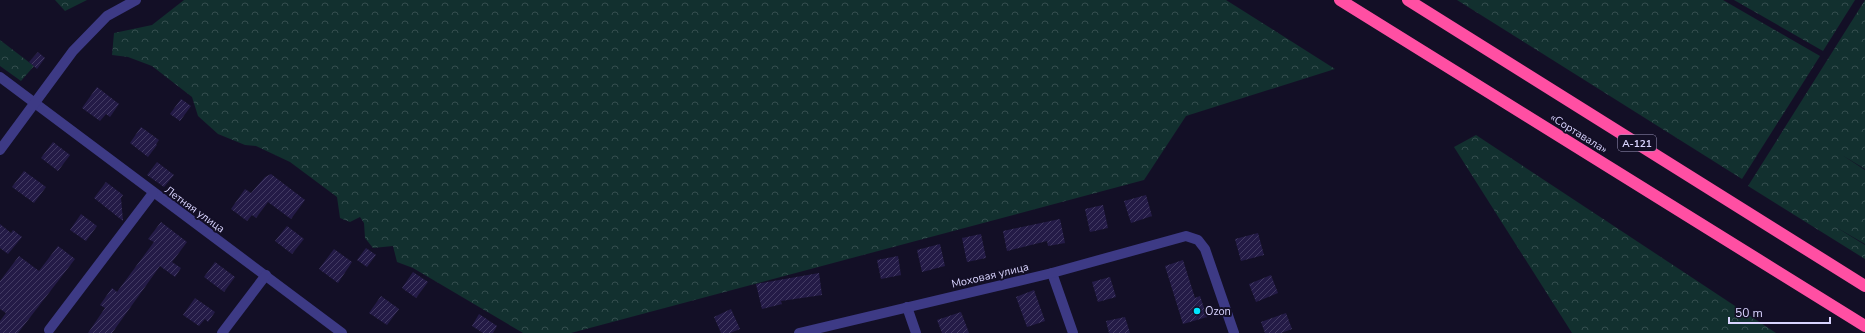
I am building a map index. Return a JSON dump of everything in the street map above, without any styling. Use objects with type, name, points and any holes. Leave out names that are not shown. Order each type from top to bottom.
[{"type":"highway","name":"«Сортавала»","points":[[1340,0],[1865,326]]},
{"type":"highway","name":"«Сортавала»","points":[[1408,0],[1865,286]]},
{"type":"street","points":[[0,150],[73,51],[107,16],[136,0]]},
{"type":"street","name":"Летняя улица","points":[[0,77],[342,333]]},
{"type":"street","points":[[49,330],[153,193]]},
{"type":"street","name":"Моховая улица","points":[[799,333],[1052,273],[1186,236],[1198,240],[1204,249],[1234,333]]},
{"type":"street","points":[[1052,273],[1072,333]]},
{"type":"street","points":[[222,333],[266,276]]},
{"type":"street","points":[[907,307],[916,333]]},
{"type":"green space","points":[[55,0],[87,0],[65,11]]},
{"type":"green space","points":[[184,0],[1226,0],[1335,69],[1186,116],[1144,180],[571,333],[523,333],[413,268],[397,262],[393,246],[373,248],[365,238],[364,223],[360,217],[350,222],[340,218],[337,197],[290,162],[256,146],[245,145],[218,134],[198,116],[192,97],[152,66],[128,57],[112,55],[114,33],[152,25]]},
{"type":"green space","points":[[1457,0],[1723,0],[1820,56],[1742,179]]},
{"type":"green space","points":[[1734,0],[1855,0],[1823,51]]},
{"type":"green space","points":[[1865,0],[1865,169],[1842,155],[1865,170],[1865,244],[1834,226],[1865,245],[1865,259],[1748,186]]},
{"type":"green space","points":[[0,40],[34,66],[21,81],[0,66]]},
{"type":"green space","points":[[1476,135],[1776,333],[1572,333],[1454,147]]},
{"type":"building","points":[[38,52],[45,58],[37,69],[29,62]]},
{"type":"building","points":[[97,87],[119,104],[110,117],[106,114],[100,121],[82,108]]},
{"type":"building","points":[[181,99],[191,106],[180,121],[170,114]]},
{"type":"building","points":[[141,127],[159,140],[148,157],[130,143]]},
{"type":"building","points":[[53,142],[70,155],[58,171],[41,158]]},
{"type":"building","points":[[157,162],[174,175],[164,187],[147,175]]},
{"type":"building","points":[[24,171],[46,187],[34,203],[12,187]]},
{"type":"building","points":[[271,174],[305,200],[291,219],[268,202],[256,218],[252,215],[247,221],[231,209],[245,189],[251,193],[265,177]]},
{"type":"building","points":[[106,182],[123,195],[121,198],[123,221],[94,198]]},
{"type":"building","points":[[1146,195],[1152,216],[1131,223],[1124,201]]},
{"type":"building","points":[[1103,205],[1108,228],[1090,232],[1085,209]]},
{"type":"building","points":[[81,214],[97,226],[86,241],[70,230]]},
{"type":"building","points":[[1060,219],[1065,243],[1048,246],[1047,241],[1007,251],[1003,231]]},
{"type":"building","points":[[161,222],[187,242],[172,262],[181,268],[175,277],[160,266],[112,333],[88,333],[105,308],[100,305],[112,288],[117,292],[154,242],[148,239]]},
{"type":"building","points":[[0,224],[11,233],[13,230],[22,237],[8,254],[0,248]]},
{"type":"building","points":[[287,226],[304,239],[292,254],[275,241]]},
{"type":"building","points":[[1258,233],[1264,255],[1241,261],[1235,239]]},
{"type":"building","points":[[981,234],[986,258],[967,262],[962,238]]},
{"type":"building","points":[[940,244],[945,266],[922,272],[917,250]]},
{"type":"building","points":[[58,246],[75,259],[18,333],[0,333],[0,321],[6,313],[0,309],[0,281],[19,256],[39,271]]},
{"type":"building","points":[[366,248],[376,255],[367,267],[357,260]]},
{"type":"building","points":[[334,249],[352,262],[338,283],[319,269]]},
{"type":"building","points":[[898,256],[901,275],[881,279],[877,260]]},
{"type":"building","points":[[1183,260],[1195,298],[1200,296],[1207,317],[1183,324],[1165,266]]},
{"type":"building","points":[[215,262],[235,277],[224,292],[204,277]]},
{"type":"building","points":[[413,272],[428,282],[416,298],[402,288]]},
{"type":"building","points":[[819,273],[822,295],[781,301],[782,304],[762,309],[756,284]]},
{"type":"building","points":[[1271,275],[1278,293],[1256,302],[1249,284]]},
{"type":"building","points":[[1110,277],[1116,297],[1098,302],[1092,282]]},
{"type":"building","points":[[1034,290],[1045,321],[1027,327],[1016,297]]},
{"type":"building","points":[[381,296],[399,309],[387,325],[369,313]]},
{"type":"building","points":[[195,298],[215,312],[208,322],[205,319],[199,326],[183,315]]},
{"type":"building","points":[[731,309],[740,329],[730,333],[721,333],[714,317]]},
{"type":"building","points":[[961,312],[969,333],[942,333],[937,320]]},
{"type":"building","points":[[1286,313],[1292,329],[1281,333],[1265,333],[1261,322]]},
{"type":"building","points":[[479,314],[497,326],[493,333],[483,333],[472,326]]},
{"type":"building","points":[[1125,317],[1130,333],[1109,333],[1106,321]]},
{"type":"place","name":"Ozon","points":[[1197,311]]}]
